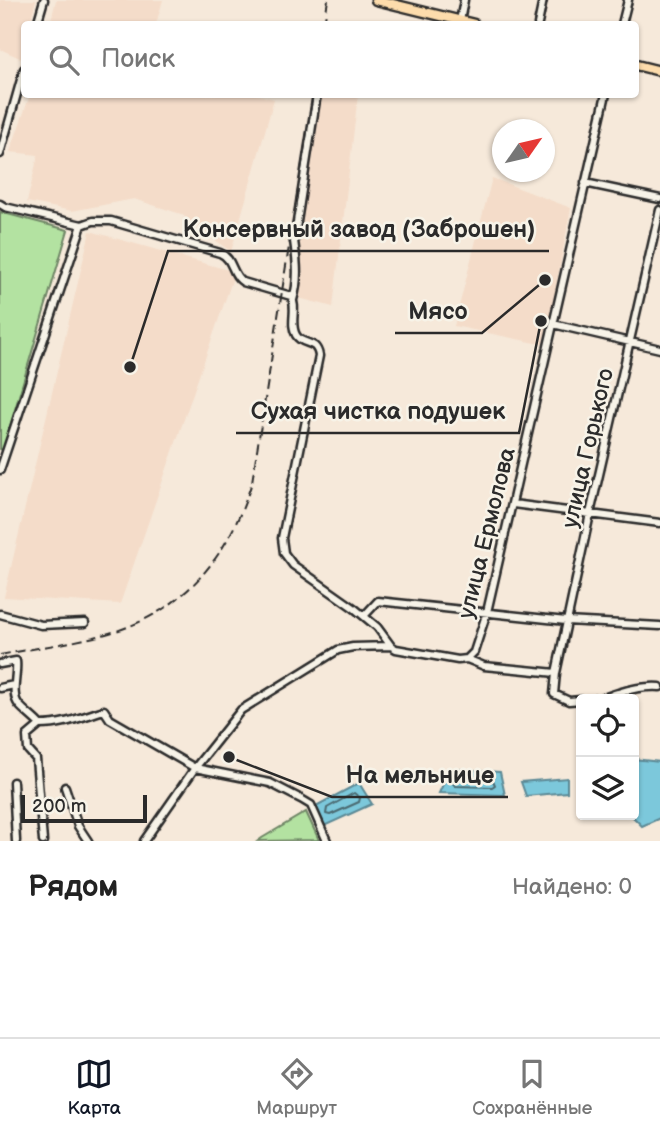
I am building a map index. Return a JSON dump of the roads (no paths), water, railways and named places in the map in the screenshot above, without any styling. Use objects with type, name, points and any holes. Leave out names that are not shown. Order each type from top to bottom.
[{"type":"main road","points":[[376,0],[396,2],[460,21]]},
{"type":"main road","points":[[639,66],[660,71]]},
{"type":"street","points":[[38,21],[44,0]]},
{"type":"street","points":[[460,21],[464,0]]},
{"type":"street","points":[[539,21],[543,0]]},
{"type":"street","points":[[623,21],[628,0]]},
{"type":"street","points":[[0,154],[21,80]]},
{"type":"street","points":[[316,98],[293,242],[297,264],[297,288],[293,300],[295,334],[299,339],[315,346],[319,356],[282,538],[284,553],[293,565],[364,616],[396,649],[458,660],[467,659],[484,666],[556,673]]},
{"type":"street","name":"улица Ермолова","points":[[467,659],[474,652],[486,612],[513,504],[605,98]]},
{"type":"street","points":[[585,183],[660,199]]},
{"type":"street","points":[[0,204],[82,225],[93,221],[111,221],[220,253],[230,260],[238,279],[288,293],[293,300]]},
{"type":"street","name":"улица Горького","points":[[576,700],[569,701],[554,694],[556,673],[660,210]]},
{"type":"street","points":[[0,470],[3,453],[82,225]]},
{"type":"street","points":[[553,324],[660,349]]},
{"type":"street","points":[[513,504],[660,523]]},
{"type":"street","points":[[364,616],[377,601],[566,621],[660,626]]},
{"type":"street","points":[[0,614],[41,625],[85,623]]},
{"type":"street","points":[[144,841],[195,768],[241,710],[338,650],[391,646]]},
{"type":"street","points":[[0,664],[16,661],[18,672],[14,685],[18,704],[40,725]]},
{"type":"street","points":[[0,688],[14,685]]},
{"type":"street","points":[[615,694],[660,687]]},
{"type":"street","points":[[43,841],[36,759],[28,750],[27,736],[40,725],[56,725],[71,718],[82,719],[104,710],[110,719],[195,768],[270,783],[301,799],[311,805],[327,841]]},
{"type":"street","points":[[13,782],[16,841]]},
{"type":"street","points":[[65,787],[78,826],[88,841]]},
{"type":"water","points":[[639,760],[660,762],[660,818],[642,826],[636,820],[639,820]]},
{"type":"water","points":[[450,769],[500,772],[505,795],[439,793]]},
{"type":"water","points":[[567,778],[567,792],[526,796],[521,782]]},
{"type":"water","points":[[359,783],[372,804],[324,826],[314,807]]},
{"type":"railway","points":[[324,21],[328,0]]},
{"type":"railway","points":[[0,655],[106,634],[158,612],[200,578],[230,534],[252,482],[312,98]]},
{"type":"place","name":"Мясо","points":[[545,280]]},
{"type":"place","name":"Сухая чистка подушек","points":[[541,321]]},
{"type":"place","name":"Консервный завод (Заброшен)","points":[[130,367]]},
{"type":"place","name":"На мельнице","points":[[229,757]]}]
